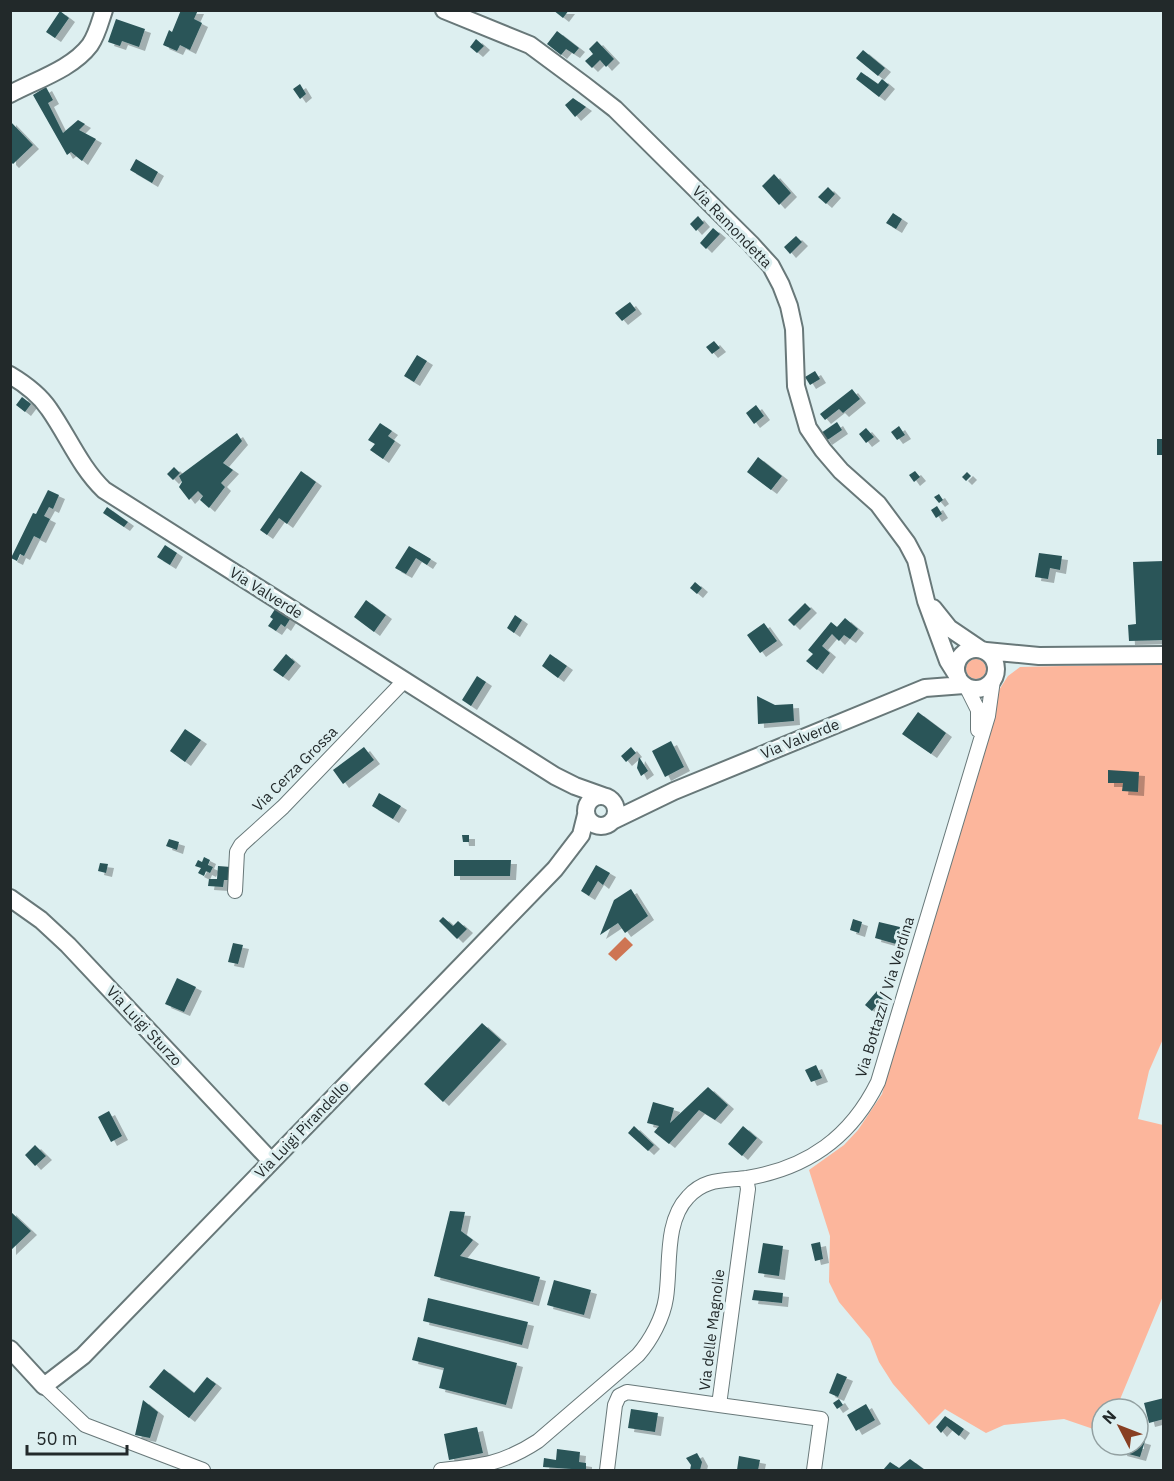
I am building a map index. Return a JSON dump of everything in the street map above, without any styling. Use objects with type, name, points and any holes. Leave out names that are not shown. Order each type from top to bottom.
[{"type":"street","points":[[10,94],[70,63],[83,53],[91,43],[104,10]]},
{"type":"street","name":"Via Ramondetta","points":[[444,10],[530,45],[615,109],[751,244],[771,267],[789,306],[794,329],[795,386],[808,428],[841,471],[878,504],[893,522],[916,560],[926,601],[948,662],[960,674]]},
{"type":"street","name":"Via Valverde","points":[[10,375],[38,396],[49,408],[91,477],[104,490],[555,776]]},
{"type":"street","points":[[926,601],[949,628],[983,650],[995,662],[997,670],[988,716],[977,747]]},
{"type":"street","points":[[977,747],[978,710],[960,674],[967,651],[983,650],[1039,656],[1164,655]]},
{"type":"street","points":[[960,674],[972,688],[984,687],[1018,661],[1039,656]]},
{"type":"street","name":"Via Valverde","points":[[674,791],[960,674]]},
{"type":"street","name":"Via Cerza Grossa","points":[[235,891],[237,852],[242,845],[283,807],[404,681]]},
{"type":"street","name":"Via Bottazzi / Via Verdina","points":[[441,1470],[504,1466],[538,1441],[638,1355],[648,1343],[666,1301],[674,1221],[679,1209],[696,1189],[706,1183],[774,1172],[811,1157],[840,1136],[869,1100],[878,1082],[977,747]]},
{"type":"street","points":[[555,776],[606,797],[615,806],[615,816],[611,822],[555,869]]},
{"type":"street","points":[[555,776],[575,794],[593,824],[599,826],[674,791]]},
{"type":"street","points":[[555,869],[581,835],[591,799],[606,797],[631,799],[674,791]]},
{"type":"street","name":"Via Luigi Pirandello","points":[[44,1386],[83,1356],[555,869]]},
{"type":"street","name":"Via Luigi Sturzo","points":[[10,898],[41,920],[68,945],[271,1161]]},
{"type":"street","name":"Via delle Magnolie","points":[[746,1178],[748,1189],[719,1405],[821,1419],[814,1470]]},
{"type":"street","points":[[10,1349],[85,1425],[203,1470]]},
{"type":"street","points":[[607,1470],[615,1405],[619,1396],[627,1392],[719,1405]]},
{"type":"shaded area","points":[[976,659],[983,662],[986,669],[983,676],[976,679],[969,676],[966,669],[969,662]]},
{"type":"shaded area","points":[[1163,664],[1163,1039],[1149,1071],[1138,1119],[1163,1125],[1163,1296],[1121,1397],[1090,1397],[1090,1428],[1064,1419],[1004,1425],[986,1433],[945,1409],[929,1425],[893,1384],[879,1362],[870,1339],[839,1302],[829,1282],[830,1236],[809,1170],[844,1145],[858,1130],[882,1094],[999,690],[1008,676],[1020,667]]},
{"type":"shaded area","points":[[625,937],[633,945],[616,961],[608,954]]},
{"type":"building","points":[[181,10],[198,10],[194,19],[202,23],[190,50],[180,45],[177,51],[163,45],[169,30],[172,32]]},
{"type":"building","points":[[553,10],[569,10],[563,18]]},
{"type":"building","points":[[60,11],[69,18],[55,38],[46,32]]},
{"type":"building","points":[[116,19],[145,29],[139,47],[122,41],[120,46],[108,42]]},
{"type":"building","points":[[557,31],[579,48],[574,54],[566,49],[561,55],[547,44]]},
{"type":"building","points":[[476,39],[484,46],[477,53],[470,47]]},
{"type":"building","points":[[597,41],[614,59],[606,67],[600,60],[592,68],[585,61],[593,54],[589,49]]},
{"type":"building","points":[[863,50],[885,68],[878,76],[856,58]]},
{"type":"building","points":[[861,72],[878,84],[882,79],[889,85],[879,97],[856,79]]},
{"type":"building","points":[[300,84],[306,94],[300,99],[293,89]]},
{"type":"building","points":[[46,87],[53,100],[48,103],[63,133],[78,120],[85,124],[79,130],[96,139],[82,161],[71,152],[67,155],[33,95]]},
{"type":"building","points":[[573,98],[586,107],[575,117],[565,105]]},
{"type":"building","points":[[10,121],[33,145],[13,164],[10,161]]},
{"type":"building","points":[[136,159],[158,172],[152,183],[130,170]]},
{"type":"building","points":[[774,174],[791,193],[779,205],[762,186]]},
{"type":"building","points":[[828,187],[835,194],[826,204],[818,197]]},
{"type":"building","points":[[893,213],[902,219],[896,229],[886,223]]},
{"type":"building","points":[[698,216],[704,223],[696,231],[690,224]]},
{"type":"building","points":[[713,228],[720,234],[706,249],[700,243]]},
{"type":"building","points":[[796,236],[802,242],[790,254],[784,247]]},
{"type":"building","points":[[630,302],[636,310],[622,321],[615,313]]},
{"type":"building","points":[[714,341],[720,348],[712,354],[706,347]]},
{"type":"building","points":[[417,355],[427,361],[414,382],[404,376]]},
{"type":"building","points":[[815,371],[820,379],[810,385],[805,377]]},
{"type":"building","points":[[852,389],[860,399],[843,413],[839,409],[825,420],[820,414]]},
{"type":"building","points":[[22,397],[31,404],[25,412],[16,405]]},
{"type":"building","points":[[756,405],[764,416],[754,424],[746,413]]},
{"type":"building","points":[[837,422],[842,430],[826,441],[821,433]]},
{"type":"building","points":[[380,423],[392,431],[388,436],[395,441],[383,459],[370,450],[375,444],[368,440]]},
{"type":"building","points":[[899,426],[905,435],[897,440],[891,432]]},
{"type":"building","points":[[866,428],[874,437],[866,443],[859,434]]},
{"type":"building","points":[[237,433],[242,441],[223,463],[233,470],[221,483],[225,487],[209,508],[200,500],[203,496],[198,491],[189,500],[179,487],[182,482],[179,476]]},
{"type":"building","points":[[1157,439],[1164,439],[1164,455],[1157,455]]},
{"type":"building","points":[[758,457],[782,476],[771,490],[747,472]]},
{"type":"building","points":[[174,467],[180,473],[173,480],[167,474]]},
{"type":"building","points":[[301,471],[316,482],[287,524],[279,518],[267,535],[260,530]]},
{"type":"building","points":[[915,471],[920,477],[914,482],[909,475]]},
{"type":"building","points":[[967,472],[971,476],[966,481],[962,477]]},
{"type":"building","points":[[48,490],[59,495],[53,509],[49,507],[44,516],[50,519],[40,539],[34,536],[24,556],[20,554],[17,561],[11,558],[33,513],[36,514]]},
{"type":"building","points":[[939,494],[943,500],[939,503],[934,497]]},
{"type":"building","points":[[937,506],[942,514],[936,518],[931,510]]},
{"type":"building","points":[[107,507],[128,522],[124,527],[103,513]]},
{"type":"building","points":[[165,545],[177,553],[170,565],[157,557]]},
{"type":"building","points":[[409,546],[431,559],[427,565],[416,558],[406,574],[395,568]]},
{"type":"building","points":[[1039,553],[1062,556],[1060,570],[1050,568],[1048,579],[1035,577]]},
{"type":"building","points":[[1164,561],[1164,640],[1129,641],[1128,625],[1136,624],[1133,562]]},
{"type":"building","points":[[695,582],[702,588],[697,594],[690,588]]},
{"type":"building","points":[[366,600],[386,615],[374,632],[354,617]]},
{"type":"building","points":[[805,603],[811,609],[794,626],[788,620]]},
{"type":"building","points":[[277,606],[292,616],[285,627],[281,624],[276,631],[268,626],[273,619],[270,617]]},
{"type":"building","points":[[515,615],[522,620],[514,633],[507,628]]},
{"type":"building","points":[[845,618],[858,629],[850,639],[844,635],[839,641],[832,634],[822,646],[830,653],[817,670],[806,661],[813,654],[808,650],[831,622],[837,627]]},
{"type":"building","points":[[764,623],[777,641],[760,653],[747,635]]},
{"type":"building","points":[[286,654],[295,662],[283,677],[273,670]]},
{"type":"building","points":[[550,654],[567,666],[558,678],[542,666]]},
{"type":"building","points":[[477,676],[486,682],[471,706],[462,700]]},
{"type":"building","points":[[757,696],[775,705],[793,704],[794,721],[758,724]]},
{"type":"building","points":[[918,712],[946,733],[931,754],[902,734]]},
{"type":"building","points":[[185,729],[201,740],[185,762],[170,751]]},
{"type":"building","points":[[671,741],[684,767],[665,777],[652,751]]},
{"type":"building","points":[[364,747],[374,760],[343,784],[333,770]]},
{"type":"building","points":[[631,747],[636,753],[626,762],[621,756]]},
{"type":"building","points":[[639,757],[648,771],[641,776],[637,768]]},
{"type":"building","points":[[1108,770],[1139,772],[1138,792],[1122,791],[1123,783],[1108,783]]},
{"type":"building","points":[[379,793],[401,806],[393,819],[372,806]]},
{"type":"building","points":[[462,835],[469,835],[469,842],[463,842]]},
{"type":"building","points":[[169,839],[179,842],[177,850],[166,846]]},
{"type":"building","points":[[204,857],[210,860],[208,865],[213,867],[210,873],[206,871],[204,876],[198,873],[201,868],[195,866],[198,860],[202,862]]},
{"type":"building","points":[[454,860],[511,860],[510,876],[454,876]]},
{"type":"building","points":[[100,863],[108,864],[106,873],[98,871]]},
{"type":"building","points":[[596,865],[610,873],[603,885],[598,881],[589,896],[581,891]]},
{"type":"building","points":[[218,866],[231,867],[230,880],[224,880],[223,887],[208,886],[209,879],[217,879]]},
{"type":"building","points":[[631,889],[648,916],[625,933],[618,923],[600,935],[614,900]]},
{"type":"building","points":[[443,917],[453,926],[458,921],[467,929],[457,939],[439,921]]},
{"type":"building","points":[[853,919],[862,922],[859,933],[850,930]]},
{"type":"building","points":[[879,922],[900,927],[896,944],[875,938]]},
{"type":"building","points":[[233,943],[243,945],[238,964],[228,962]]},
{"type":"building","points":[[177,978],[196,987],[184,1012],[165,1004]]},
{"type":"building","points":[[877,991],[884,997],[872,1011],[865,1005]]},
{"type":"building","points":[[482,1023],[501,1040],[443,1102],[424,1084]]},
{"type":"building","points":[[816,1065],[822,1078],[811,1082],[805,1070]]},
{"type":"building","points":[[708,1087],[728,1105],[715,1120],[699,1110],[669,1144],[654,1132],[659,1126],[647,1123],[653,1102],[674,1108],[670,1123]]},
{"type":"building","points":[[109,1111],[122,1136],[111,1142],[98,1117]]},
{"type":"building","points":[[634,1126],[654,1145],[648,1151],[628,1133]]},
{"type":"building","points":[[743,1126],[757,1138],[742,1156],[728,1144]]},
{"type":"building","points":[[35,1145],[46,1156],[35,1166],[25,1155]]},
{"type":"building","points":[[10,1211],[31,1231],[10,1251]]},
{"type":"building","points":[[450,1211],[465,1212],[461,1231],[473,1240],[460,1256],[540,1277],[533,1302],[434,1276]]},
{"type":"building","points":[[820,1242],[823,1259],[815,1261],[811,1244]]},
{"type":"building","points":[[763,1243],[783,1246],[779,1276],[758,1273]]},
{"type":"building","points":[[554,1280],[591,1290],[584,1315],[547,1305]]},
{"type":"building","points":[[754,1290],[783,1293],[782,1303],[752,1300]]},
{"type":"building","points":[[428,1298],[528,1322],[522,1345],[423,1321]]},
{"type":"building","points":[[418,1337],[517,1363],[506,1405],[439,1388],[444,1368],[412,1360]]},
{"type":"building","points":[[164,1369],[194,1393],[207,1377],[216,1384],[189,1418],[149,1387]]},
{"type":"building","points":[[837,1373],[847,1377],[838,1397],[829,1393]]},
{"type":"building","points":[[1164,1398],[1164,1419],[1150,1423],[1150,1402]]},
{"type":"building","points":[[839,1399],[843,1405],[837,1409],[833,1403]]},
{"type":"building","points":[[143,1400],[158,1412],[150,1438],[135,1435]]},
{"type":"building","points":[[866,1404],[875,1420],[856,1431],[847,1415]]},
{"type":"building","points":[[631,1409],[658,1413],[655,1432],[628,1428]]},
{"type":"building","points":[[945,1416],[964,1429],[959,1436],[947,1426],[941,1433],[936,1427]]},
{"type":"building","points":[[477,1427],[483,1453],[449,1460],[444,1434]]},
{"type":"building","points":[[557,1449],[580,1452],[579,1462],[586,1463],[586,1470],[543,1467],[544,1458],[556,1460]]},
{"type":"building","points":[[697,1453],[702,1462],[700,1470],[690,1470],[691,1465],[686,1458]]},
{"type":"building","points":[[739,1456],[760,1460],[758,1470],[737,1470]]},
{"type":"building","points":[[910,1459],[925,1470],[883,1470],[890,1462],[899,1468]]}]
